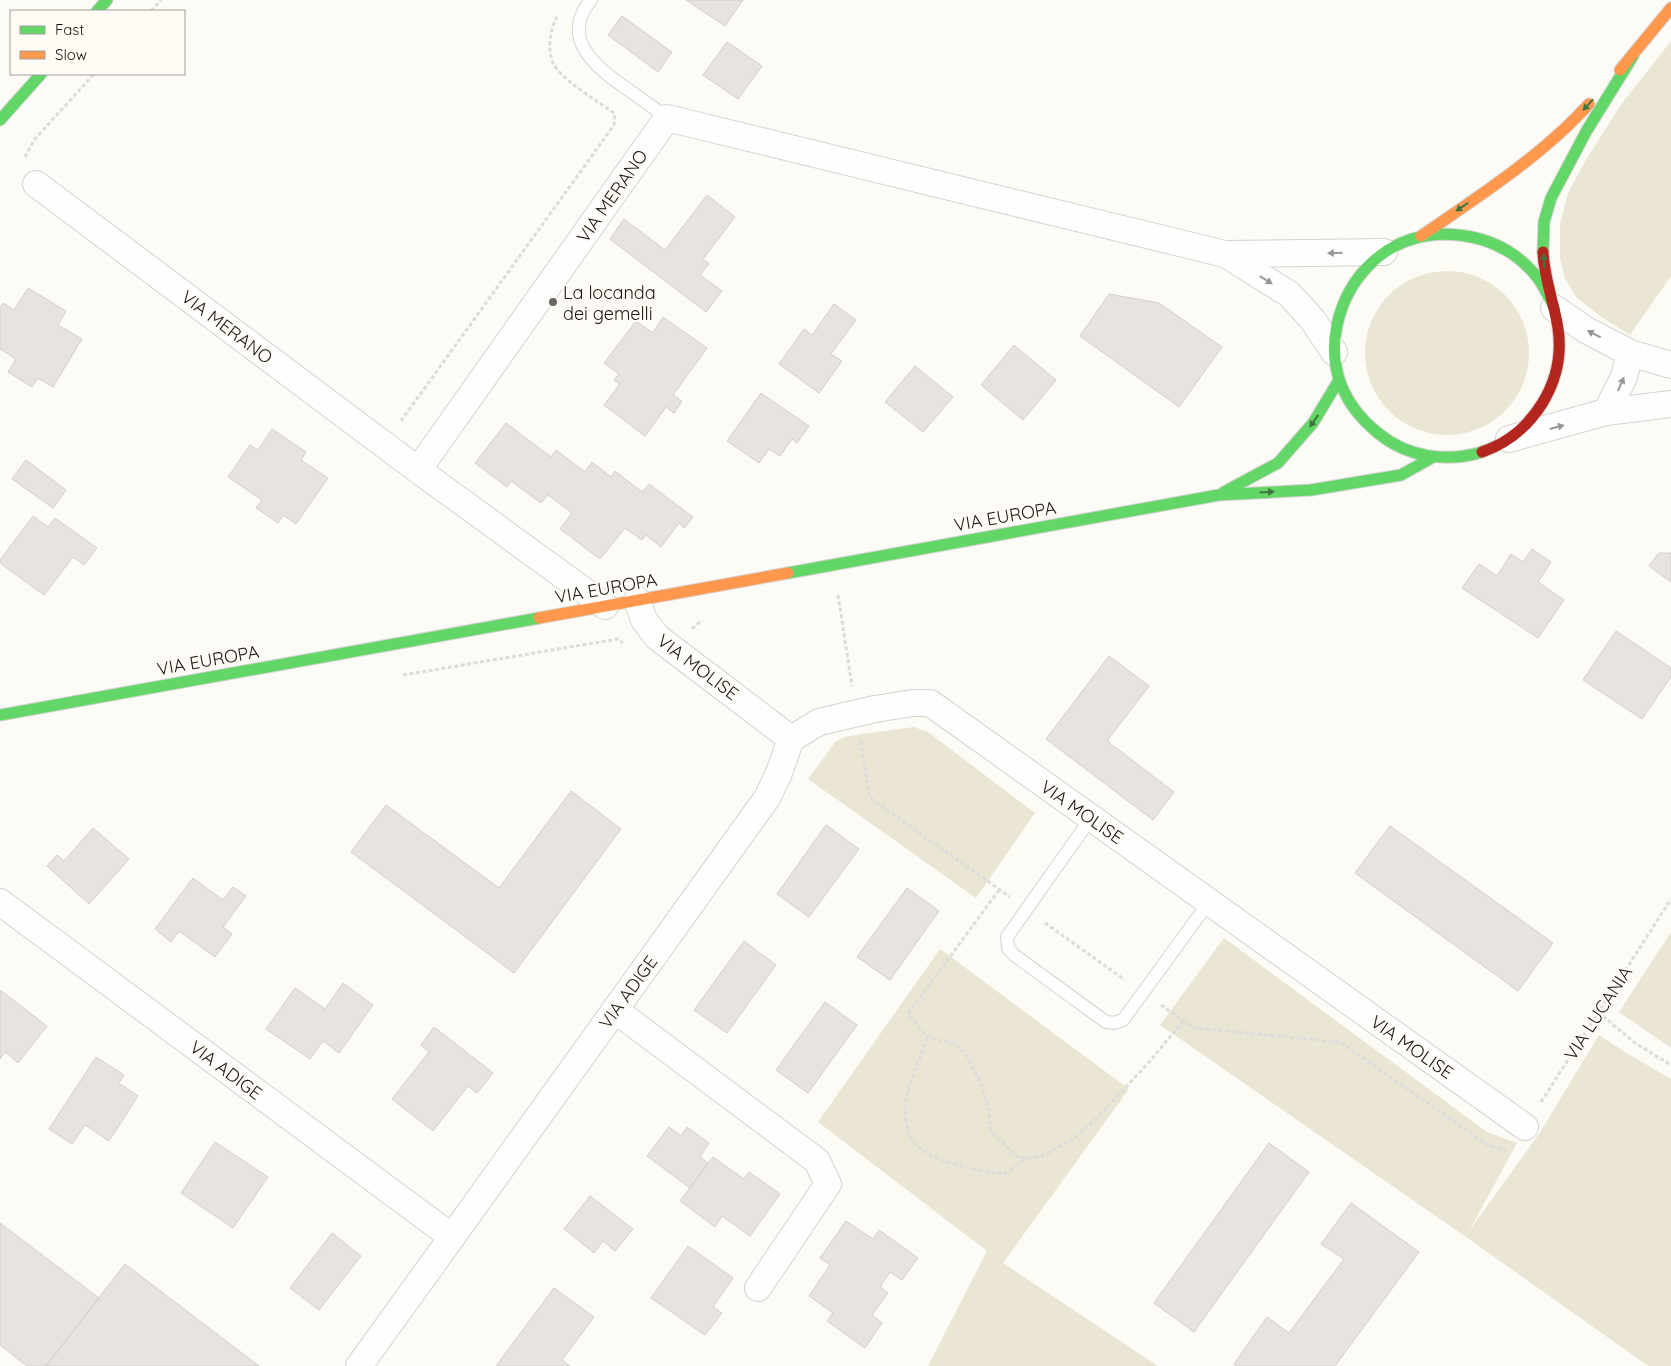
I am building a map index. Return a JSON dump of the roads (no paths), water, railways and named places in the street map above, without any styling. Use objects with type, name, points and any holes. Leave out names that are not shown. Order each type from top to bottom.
[{"type":"street","points":[[98,10],[107,0]]},
{"type":"street","points":[[1420,236],[1482,194],[1568,127],[1633,56],[1671,8]]},
{"type":"street","points":[[1509,439],[1530,421],[1546,398],[1555,376],[1559,352],[1559,330],[1544,272],[1543,236],[1548,206],[1579,143],[1633,56]]},
{"type":"street","points":[[0,120],[40,75]]},
{"type":"street","points":[[667,118],[1225,254],[1384,252]]},
{"type":"street","name":"VIA MERANO","points":[[418,470],[667,118]]},
{"type":"street","name":"VIA MERANO","points":[[36,184],[384,445],[605,606]]},
{"type":"street","points":[[1671,365],[1630,352],[1586,330],[1554,308],[1542,284],[1524,264],[1493,242],[1468,235],[1444,233],[1420,236],[1384,252],[1362,272],[1346,296],[1336,323],[1334,352],[1339,380],[1352,406],[1372,429],[1389,442],[1410,452],[1433,457],[1469,456],[1490,449],[1509,439],[1606,412],[1671,404]]},
{"type":"street","points":[[1225,254],[1289,294],[1312,319],[1334,352]]},
{"type":"street","points":[[1606,412],[1624,377],[1630,352]]},
{"type":"street","name":"VIA EUROPA","points":[[1219,495],[1278,463],[1313,423],[1339,380]]},
{"type":"street","name":"VIA EUROPA","points":[[0,715],[1219,495],[1311,490],[1401,475],[1433,457]]},
{"type":"street","name":"VIA MOLISE","points":[[637,600],[644,620],[657,637],[791,739],[819,722],[913,703],[930,704],[1525,1127]]},
{"type":"street","name":"VIA ADIGE","points":[[359,1366],[767,798],[779,773],[791,739]]},
{"type":"street","name":"VIA ADIGE","points":[[0,902],[452,1237]]},
{"type":"street","points":[[614,1010],[817,1160],[828,1184],[758,1288]]},
{"type":"lane","points":[[591,0],[578,23],[578,34],[581,44],[606,75],[667,118]]},
{"type":"lane","points":[[1091,818],[1008,937],[1008,948],[1014,955],[1106,1022],[1114,1023],[1123,1020],[1209,902]]},
{"type":"place","name":"La locanda dei gemelli","points":[[553,302]]}]
